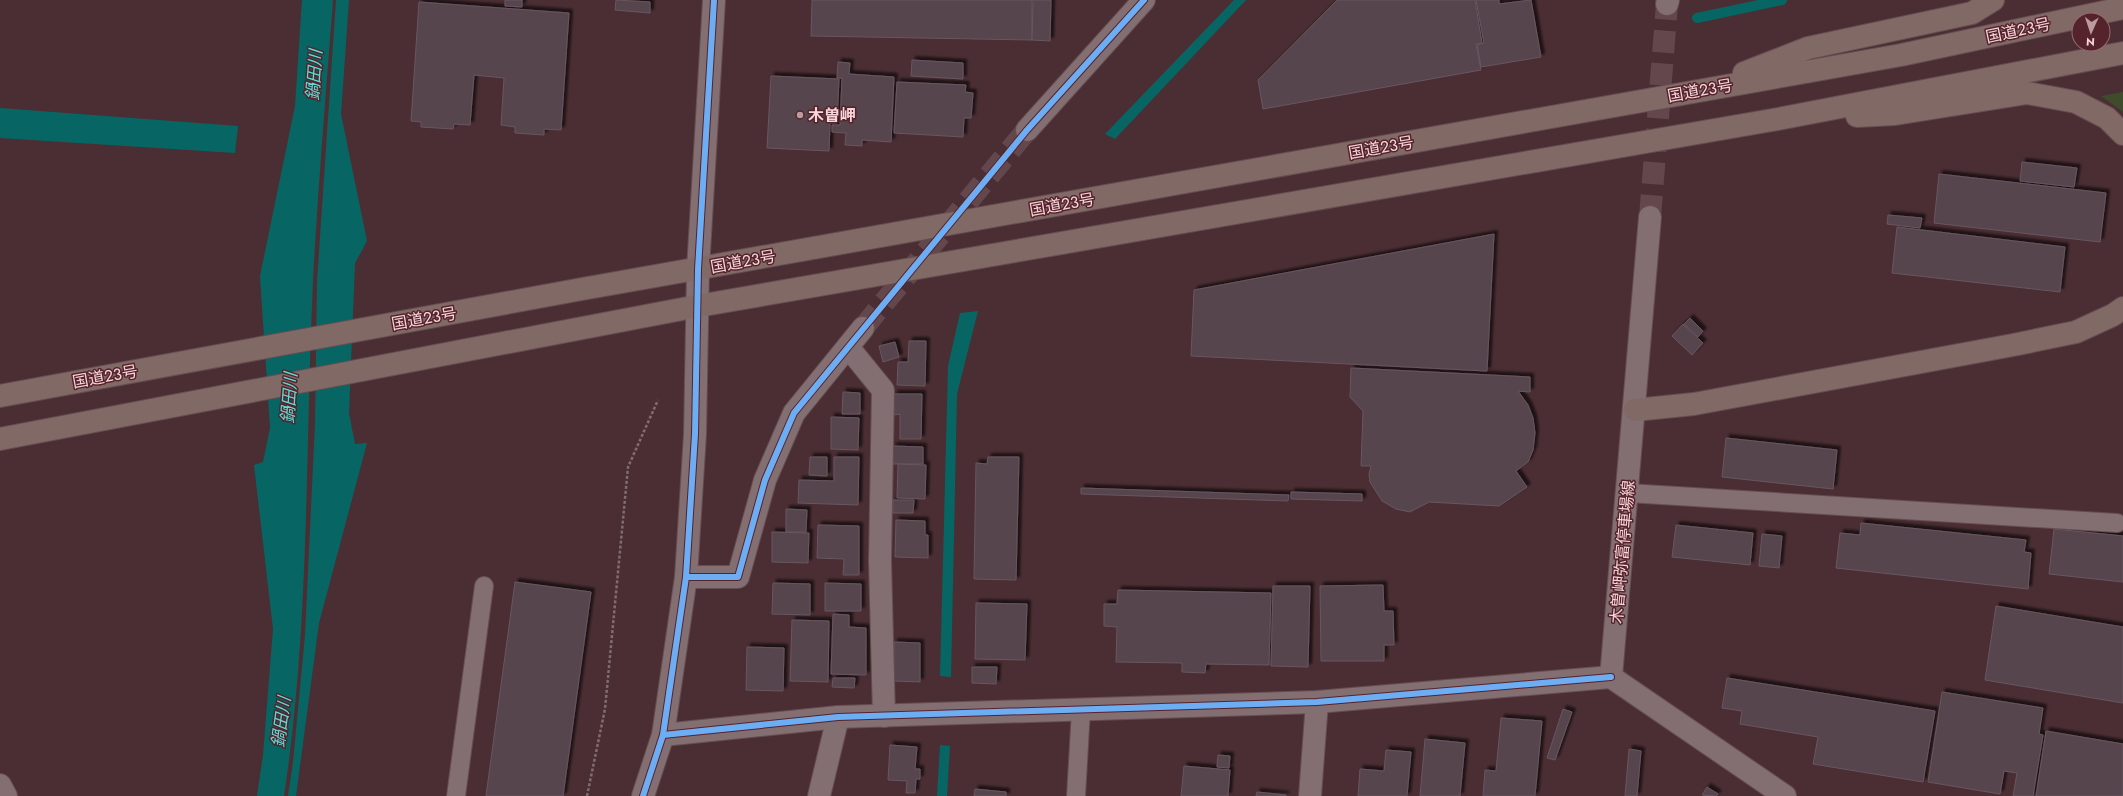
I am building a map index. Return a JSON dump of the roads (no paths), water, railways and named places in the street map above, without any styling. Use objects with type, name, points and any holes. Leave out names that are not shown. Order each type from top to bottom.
[{"type":"highway","points":[[1696,91],[1808,48],[1972,13],[1993,0]]},
{"type":"highway","name":"国道23号","points":[[0,396],[385,325],[1901,55],[2123,8]]},
{"type":"highway","points":[[0,439],[698,306],[1778,119],[2123,53]]},
{"type":"highway","points":[[1778,119],[1895,114],[2027,93],[2076,102],[2107,118],[2123,134]]},
{"type":"highway","points":[[1635,410],[1694,404],[2076,332],[2113,315],[2123,308]]},
{"type":"street","points":[[643,796],[663,735],[686,577],[695,434],[698,269],[714,0]]},
{"type":"street","points":[[1027,130],[1144,0]]},
{"type":"street","name":"木曽岬弥富停車場線","points":[[1611,677],[1628,493],[1650,217]]},
{"type":"street","points":[[686,577],[738,577],[764,480],[794,413],[863,328]]},
{"type":"street","points":[[848,347],[883,390],[880,561],[884,716]]},
{"type":"street","points":[[663,735],[838,717],[1317,702],[1611,677],[1785,796]]},
{"type":"street","points":[[1310,796],[1317,702]]},
{"type":"street","points":[[819,796],[838,717]]},
{"type":"street","points":[[0,785],[6,796]]},
{"type":"lane","points":[[1628,493],[2117,523]]},
{"type":"lane","points":[[456,796],[484,586]]},
{"type":"lane","points":[[1076,796],[1081,710]]},
{"type":"water","name":"鍋田川","points":[[302,0],[333,0],[313,280],[302,603],[292,732],[284,796],[257,796],[263,755],[273,629],[254,465],[263,462],[270,428],[260,276],[295,106]]},
{"type":"water","points":[[336,0],[349,0],[341,114],[367,241],[355,263],[349,413],[355,444],[367,443],[319,623],[296,796],[288,796],[293,762],[305,635],[315,423],[317,281]]},
{"type":"water","points":[[1234,0],[1246,0],[1115,139],[1105,134]]},
{"type":"water","points":[[0,108],[238,126],[235,153],[0,138]]},
{"type":"water","points":[[978,311],[957,394],[951,677],[940,676],[948,366],[960,313]]},
{"type":"water","points":[[940,745],[950,746],[947,796],[937,796]]},
{"type":"waterway","points":[[1697,18],[1782,0]]},
{"type":"tunnel","points":[[1650,217],[1667,4]]},
{"type":"tunnel","points":[[863,328],[1027,130]]},
{"type":"place","name":"木曽岬","points":[[800,115]]}]
